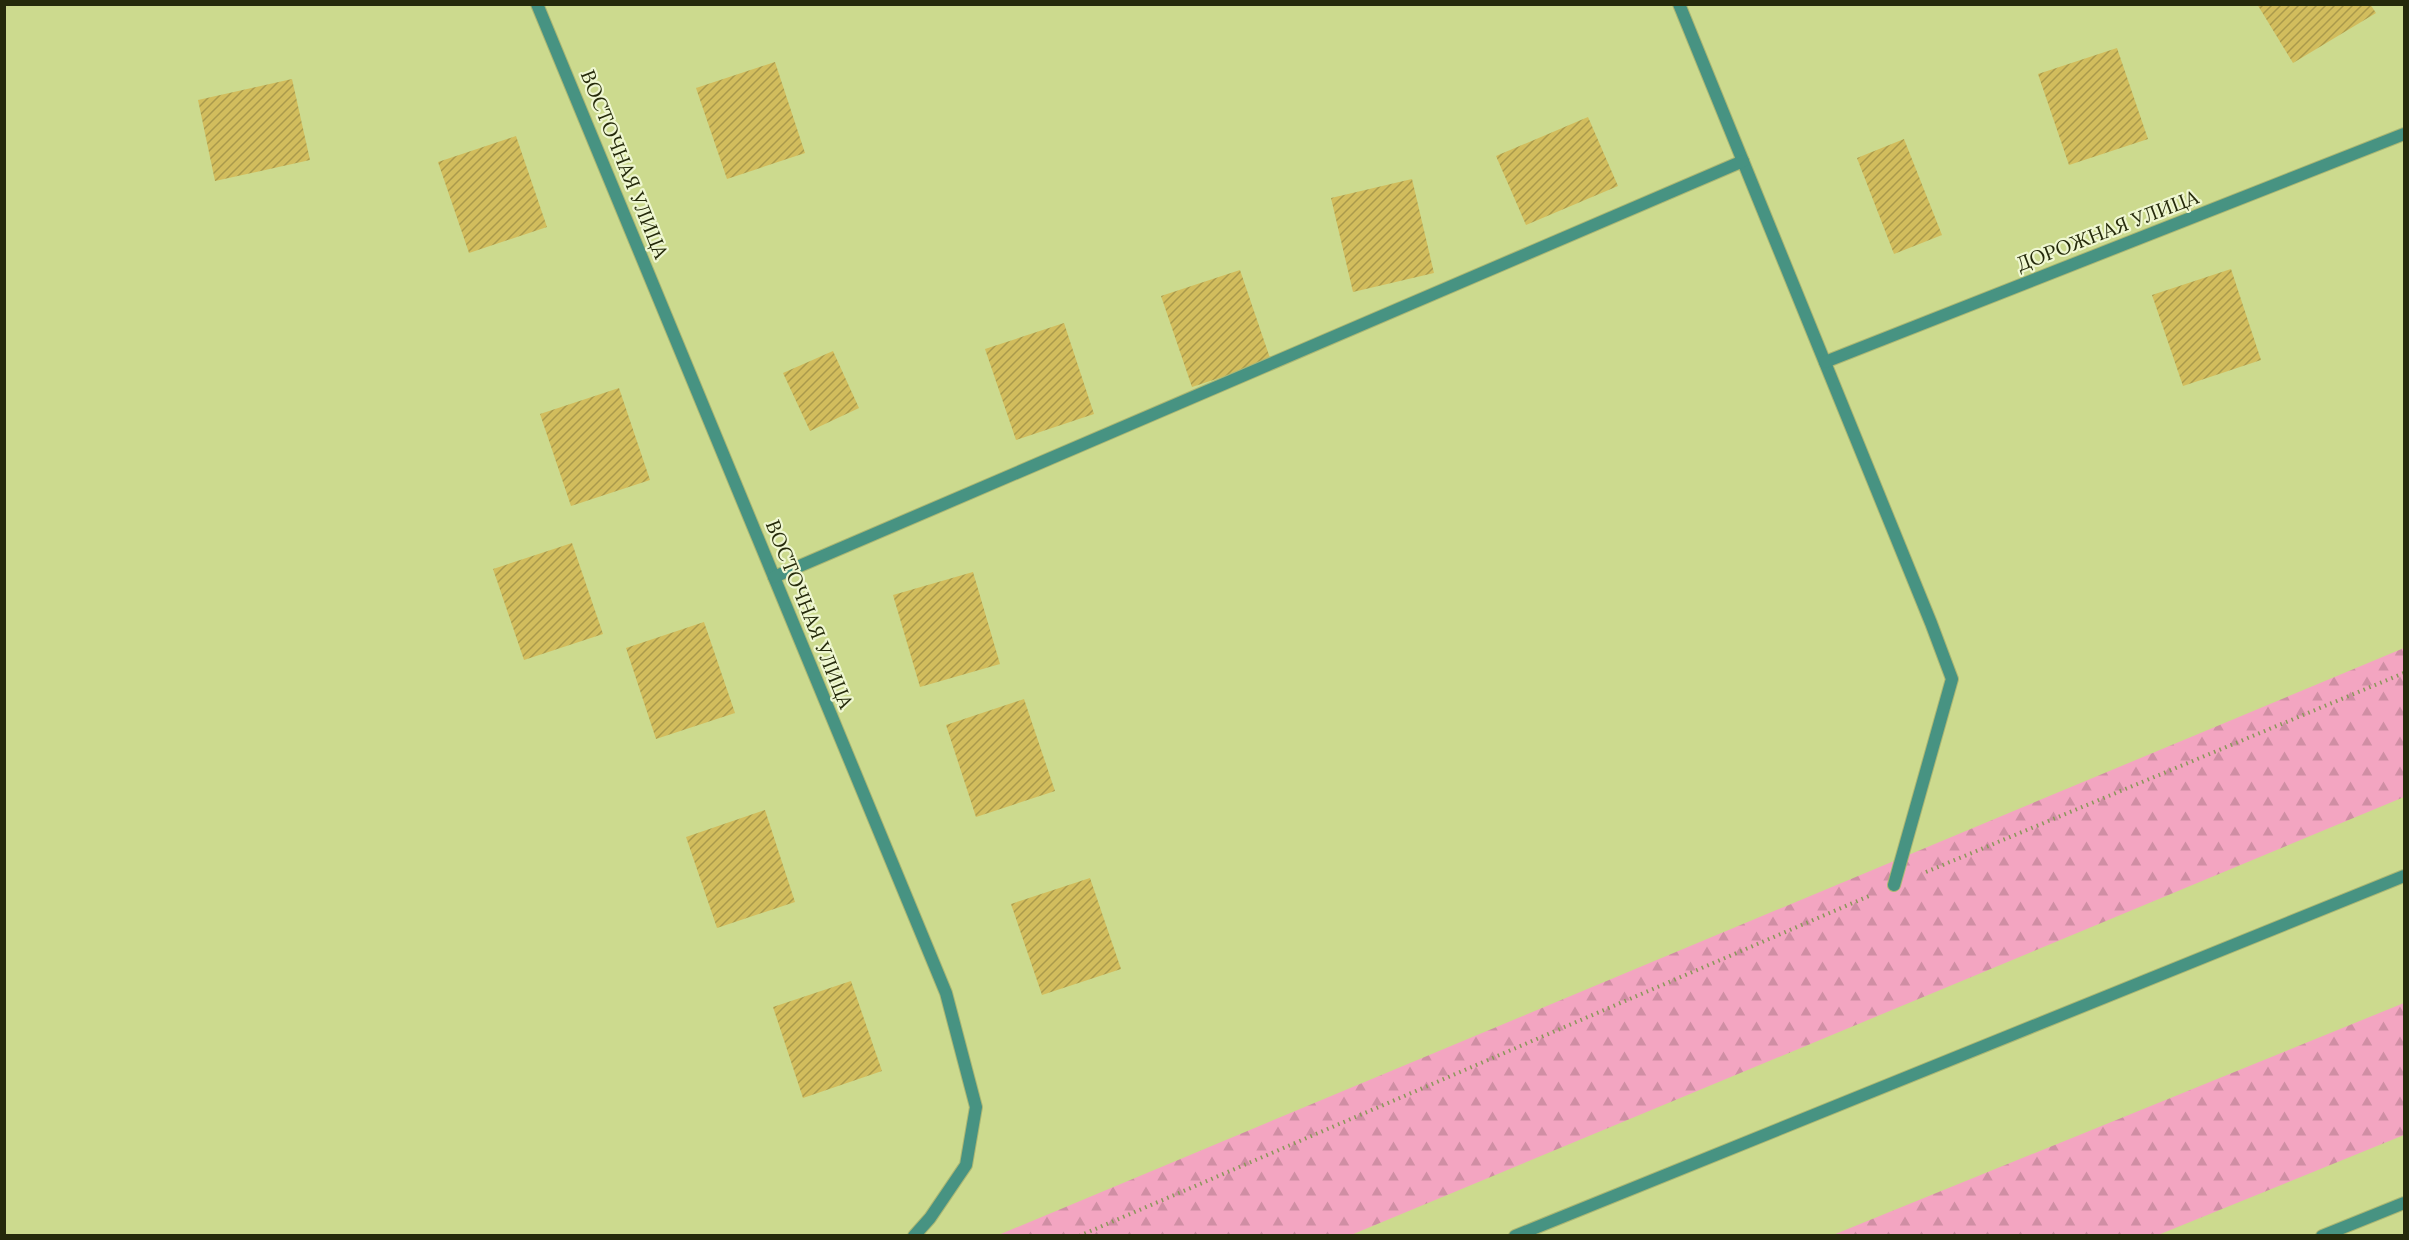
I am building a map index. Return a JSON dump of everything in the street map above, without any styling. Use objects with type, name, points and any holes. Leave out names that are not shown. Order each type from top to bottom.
[{"type":"street","name":"ВОСТОЧНАЯ УЛИЦА","points":[[537,4],[946,993],[976,1107],[966,1165],[930,1218],[914,1236]]},
{"type":"street","points":[[1679,4],[1952,679],[1894,885]]},
{"type":"street","name":"ДОРОЖНАЯ УЛИЦА","points":[[1825,362],[2404,134]]},
{"type":"street","points":[[774,577],[1743,161]]},
{"type":"street","points":[[1515,1236],[2404,876]]},
{"type":"street","points":[[2322,1236],[2404,1203]]},
{"type":"path","points":[[1079,1236],[1894,885],[2404,673]]},
{"type":"green space","points":[[2404,648],[2404,797],[1351,1235],[996,1236]]},
{"type":"green space","points":[[2404,1003],[2404,1135],[2158,1235],[1833,1235]]},
{"type":"building","points":[[2257,4],[2370,4],[2376,13],[2293,63]]},
{"type":"building","points":[[2117,48],[2148,139],[2069,165],[2038,74]]},
{"type":"building","points":[[775,62],[805,153],[727,179],[696,88]]},
{"type":"building","points":[[292,79],[310,160],[215,181],[198,100]]},
{"type":"building","points":[[1588,117],[1618,186],[1526,225],[1496,156]]},
{"type":"building","points":[[516,136],[547,227],[469,253],[438,162]]},
{"type":"building","points":[[1904,139],[1942,235],[1894,254],[1857,158]]},
{"type":"building","points":[[1412,179],[1434,273],[1353,292],[1331,198]]},
{"type":"building","points":[[2231,269],[2261,360],[2183,386],[2152,295]]},
{"type":"building","points":[[1240,270],[1271,361],[1192,387],[1161,296]]},
{"type":"building","points":[[1064,323],[1094,414],[1016,440],[985,349]]},
{"type":"building","points":[[833,351],[859,408],[810,431],[783,373]]},
{"type":"building","points":[[619,388],[650,480],[571,506],[540,414]]},
{"type":"building","points":[[572,543],[603,634],[524,660],[493,569]]},
{"type":"building","points":[[973,572],[1000,664],[920,687],[893,595]]},
{"type":"building","points":[[704,622],[735,713],[656,739],[626,648]]},
{"type":"building","points":[[1024,699],[1055,791],[976,817],[946,725]]},
{"type":"building","points":[[765,810],[795,902],[717,928],[686,837]]},
{"type":"building","points":[[1090,878],[1121,969],[1042,995],[1011,904]]},
{"type":"building","points":[[851,981],[882,1071],[803,1098],[773,1007]]}]
